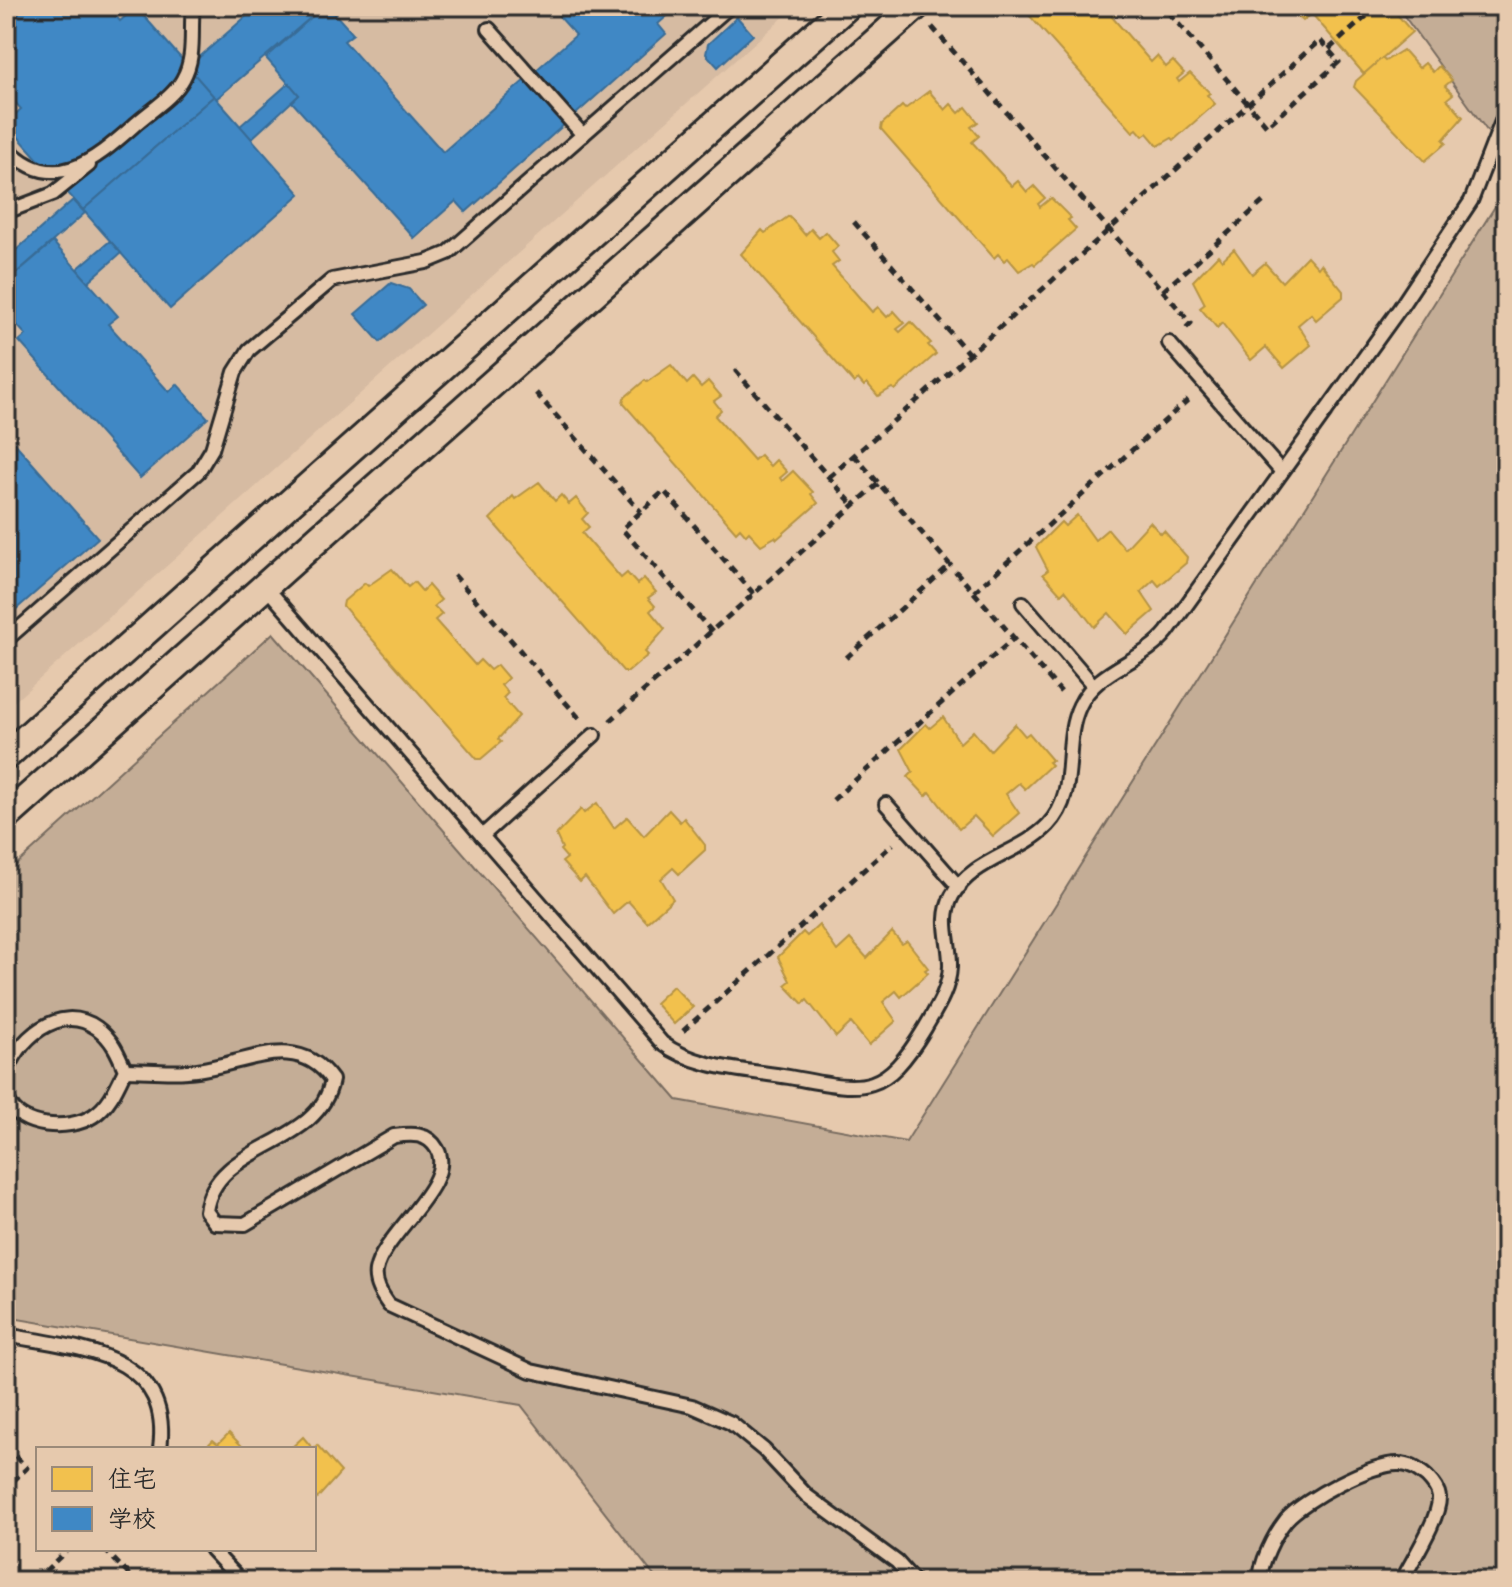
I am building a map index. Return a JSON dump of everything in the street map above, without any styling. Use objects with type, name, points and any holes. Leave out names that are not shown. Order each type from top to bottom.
[{"type":"street","points":[[6,756],[847,6]]},
{"type":"street","points":[[6,817],[915,6]]},
{"type":"lane","points":[[6,212],[63,188],[182,81],[192,56],[193,6]]},
{"type":"lane","points":[[6,640],[198,472],[212,449],[235,372],[249,350],[332,280],[426,262],[448,253],[730,6]]},
{"type":"lane","points":[[489,29],[583,135]]},
{"type":"lane","points":[[265,586],[666,1046],[699,1061],[841,1087],[869,1085],[882,1080],[907,1057],[945,991],[950,967],[944,926],[952,896],[981,867],[1035,836],[1057,814],[1067,790],[1077,711],[1093,685],[1158,643],[1400,308],[1471,201],[1506,111]]},
{"type":"lane","points":[[6,147],[22,160],[46,170],[72,170],[96,159]]},
{"type":"lane","points":[[1169,343],[1281,471]]},
{"type":"lane","points":[[1023,603],[1093,685]]},
{"type":"lane","points":[[482,836],[594,735]]},
{"type":"lane","points":[[886,804],[959,887]]},
{"type":"lane","points":[[68,1018],[95,1026],[115,1045],[125,1070],[114,1095],[92,1117],[62,1125],[30,1123],[7,1102],[6,1079],[11,1057],[33,1032],[68,1018]]},
{"type":"lane","points":[[125,1070],[190,1072],[263,1055],[301,1053],[322,1066],[332,1080],[328,1099],[312,1119],[223,1172],[209,1192],[206,1211],[215,1223],[245,1224],[394,1136],[414,1134],[431,1140],[440,1153],[439,1172],[431,1189],[384,1249],[376,1273],[379,1291],[389,1305],[531,1371],[692,1406],[731,1423],[764,1450],[807,1496],[897,1562],[914,1581]]},
{"type":"lane","points":[[6,1335],[96,1352],[129,1367],[154,1400],[161,1428],[160,1447]]},
{"type":"lane","points":[[1260,1581],[1260,1569],[1285,1521],[1316,1495],[1360,1475],[1399,1463],[1420,1471],[1434,1484],[1439,1497],[1435,1513],[1402,1581]]},
{"type":"lane","points":[[213,1551],[241,1581]]},
{"type":"path","points":[[915,6],[1191,323],[1169,343]]},
{"type":"path","points":[[829,477],[1108,229],[1248,104],[1320,40],[1339,62],[1267,126],[1248,104],[1163,6]]},
{"type":"path","points":[[1329,49],[1378,6]]},
{"type":"path","points":[[1163,291],[1265,200]]},
{"type":"path","points":[[854,222],[968,353]]},
{"type":"path","points":[[735,370],[854,506]]},
{"type":"path","points":[[974,592],[1205,385]]},
{"type":"path","points":[[536,393],[641,512]]},
{"type":"path","points":[[854,455],[1077,711]]},
{"type":"path","points":[[454,575],[594,735],[879,483]]},
{"type":"path","points":[[712,632],[622,529],[664,491],[754,594]]},
{"type":"path","points":[[846,658],[950,565]]},
{"type":"path","points":[[833,800],[1014,638]]},
{"type":"path","points":[[666,1046],[909,830]]},
{"type":"path","points":[[6,1446],[27,1468],[6,1488]]},
{"type":"path","points":[[35,1581],[66,1551]]},
{"type":"path","points":[[106,1551],[135,1581]]},
{"type":"shaded area","points":[[6,6],[796,6],[6,709]]},
{"type":"shaded area","points":[[1397,6],[1506,6],[1506,157]]},
{"type":"shaded area","points":[[1506,189],[1506,1581],[658,1581],[521,1405],[6,1317],[6,874],[273,633],[677,1100],[906,1142]]},
{"type":"building: 住宅","points":[[1021,6],[1113,6],[1118,11],[1112,17],[1151,62],[1157,56],[1166,67],[1173,61],[1184,73],[1177,79],[1179,82],[1190,73],[1210,93],[1207,95],[1215,104],[1174,140],[1172,138],[1158,146],[1147,133],[1143,136],[1137,129],[1133,132]]},
{"type":"building: 住宅","points":[[1286,6],[1321,6],[1303,21]]},
{"type":"building: 住宅","points":[[1321,6],[1390,6],[1412,32],[1364,74],[1312,14]]},
{"type":"building: 住宅","points":[[1403,50],[1419,68],[1425,63],[1433,72],[1439,66],[1452,80],[1445,86],[1453,94],[1447,99],[1463,117],[1443,140],[1446,143],[1425,161],[1354,87],[1356,81],[1382,58],[1385,61]]},
{"type":"building: 住宅","points":[[929,91],[945,110],[951,104],[959,113],[966,107],[978,122],[971,127],[979,136],[972,142],[1012,186],[1018,181],[1027,192],[1034,186],[1045,198],[1038,204],[1040,207],[1051,198],[1071,218],[1068,220],[1076,229],[1035,265],[1033,263],[1019,271],[1008,258],[1004,261],[998,254],[994,258],[881,129],[882,124],[902,106],[905,109]]},
{"type":"building: 住宅","points":[[789,216],[805,235],[811,229],[819,238],[826,232],[838,246],[832,252],[839,261],[832,266],[872,312],[878,307],[887,317],[894,311],[905,323],[897,329],[900,332],[911,322],[931,343],[928,345],[936,354],[895,390],[892,388],[878,396],[867,383],[864,386],[858,379],[854,383],[741,254],[762,230],[765,233]]},
{"type":"building: 住宅","points":[[1234,249],[1252,274],[1265,263],[1282,282],[1307,256],[1318,268],[1321,264],[1343,291],[1343,297],[1316,320],[1311,314],[1298,325],[1311,345],[1284,368],[1266,347],[1251,360],[1222,323],[1217,328],[1200,308],[1205,304],[1193,281],[1218,255],[1222,260]]},
{"type":"building: 住宅","points":[[671,365],[687,384],[693,378],[701,387],[708,381],[721,396],[714,401],[721,410],[715,416],[754,460],[760,455],[770,466],[776,460],[787,472],[780,478],[782,481],[793,471],[813,492],[811,494],[818,503],[777,539],[775,537],[761,545],[749,532],[746,535],[740,528],[736,532],[623,403],[624,398],[645,380],[647,382]]},
{"type":"building: 住宅","points":[[539,482],[555,501],[561,495],[569,504],[576,498],[588,513],[582,519],[589,527],[582,533],[621,578],[627,573],[637,584],[644,578],[656,592],[648,598],[655,606],[650,611],[665,629],[645,652],[648,655],[628,672],[624,672],[490,519],[513,496],[515,499]]},
{"type":"building: 住宅","points":[[1077,515],[1095,540],[1108,529],[1125,549],[1150,522],[1161,534],[1164,531],[1187,557],[1186,563],[1159,586],[1154,580],[1141,592],[1154,611],[1127,634],[1109,613],[1094,627],[1065,590],[1061,594],[1043,574],[1048,570],[1036,547],[1061,522],[1065,526]]},
{"type":"building: 住宅","points":[[392,569],[408,587],[414,582],[422,591],[428,585],[441,600],[434,606],[442,614],[435,620],[475,665],[480,660],[490,670],[497,665],[508,678],[501,685],[508,693],[503,698],[519,716],[498,739],[501,742],[481,759],[477,759],[343,606],[344,601],[365,583],[368,586]]},
{"type":"building: 住宅","points":[[943,717],[960,743],[973,731],[990,751],[1015,724],[1025,736],[1029,733],[1052,760],[1048,762],[1051,765],[1025,789],[1019,783],[1006,794],[1019,813],[993,836],[974,816],[959,829],[930,792],[926,796],[908,777],[913,772],[901,749],[926,724],[930,728]]},
{"type":"building: 住宅","points":[[597,803],[614,828],[627,817],[644,836],[669,810],[680,822],[684,818],[705,845],[705,850],[679,874],[673,868],[661,879],[673,899],[647,922],[628,901],[613,914],[585,877],[580,882],[562,862],[567,858],[560,850],[562,848],[556,835],[581,809],[584,813]]},
{"type":"building: 住宅","points":[[819,925],[837,951],[850,939],[867,958],[892,932],[902,944],[907,941],[928,968],[925,970],[928,973],[901,997],[896,991],[883,1002],[896,1021],[869,1045],[851,1023],[836,1037],[807,1000],[803,1004],[785,985],[790,981],[778,957],[803,932],[807,936]]},
{"type":"building: 住宅","points":[[673,986],[693,1007],[674,1024],[655,1003]]},
{"type":"building: 住宅","points":[[229,1433],[243,1447],[206,1447],[213,1440],[218,1444]]},
{"type":"building: 住宅","points":[[303,1437],[311,1447],[292,1447]]},
{"type":"building: 住宅","points":[[317,1445],[341,1472],[316,1500]]},
{"type":"building: 学校","points":[[6,6],[107,6],[120,21],[136,7],[214,96],[83,210],[6,123],[21,109],[6,92]]},
{"type":"building: 学校","points":[[258,6],[324,6],[216,99],[188,67]]},
{"type":"building: 学校","points":[[324,6],[328,6],[353,34],[344,41],[443,152],[576,35],[550,6],[670,6],[674,10],[658,24],[666,34],[466,212],[456,201],[414,238],[292,102],[299,95],[266,58]]},
{"type":"building: 学校","points":[[737,17],[753,35],[718,67],[706,54],[708,44]]},
{"type":"building: 学校","points":[[289,83],[299,95],[251,139],[240,126]]},
{"type":"building: 学校","points":[[214,96],[300,194],[170,309],[83,210]]},
{"type":"building: 学校","points":[[73,200],[85,213],[6,282],[6,259]]},
{"type":"building: 学校","points":[[110,241],[121,253],[88,282],[77,269]]},
{"type":"building: 学校","points":[[53,242],[118,316],[108,324],[169,392],[177,384],[208,418],[140,478],[19,341],[26,335],[6,313],[6,282]]},
{"type":"building: 学校","points":[[391,283],[409,289],[423,305],[380,342],[355,314]]},
{"type":"building: 学校","points":[[6,433],[98,538],[6,618]]}]
